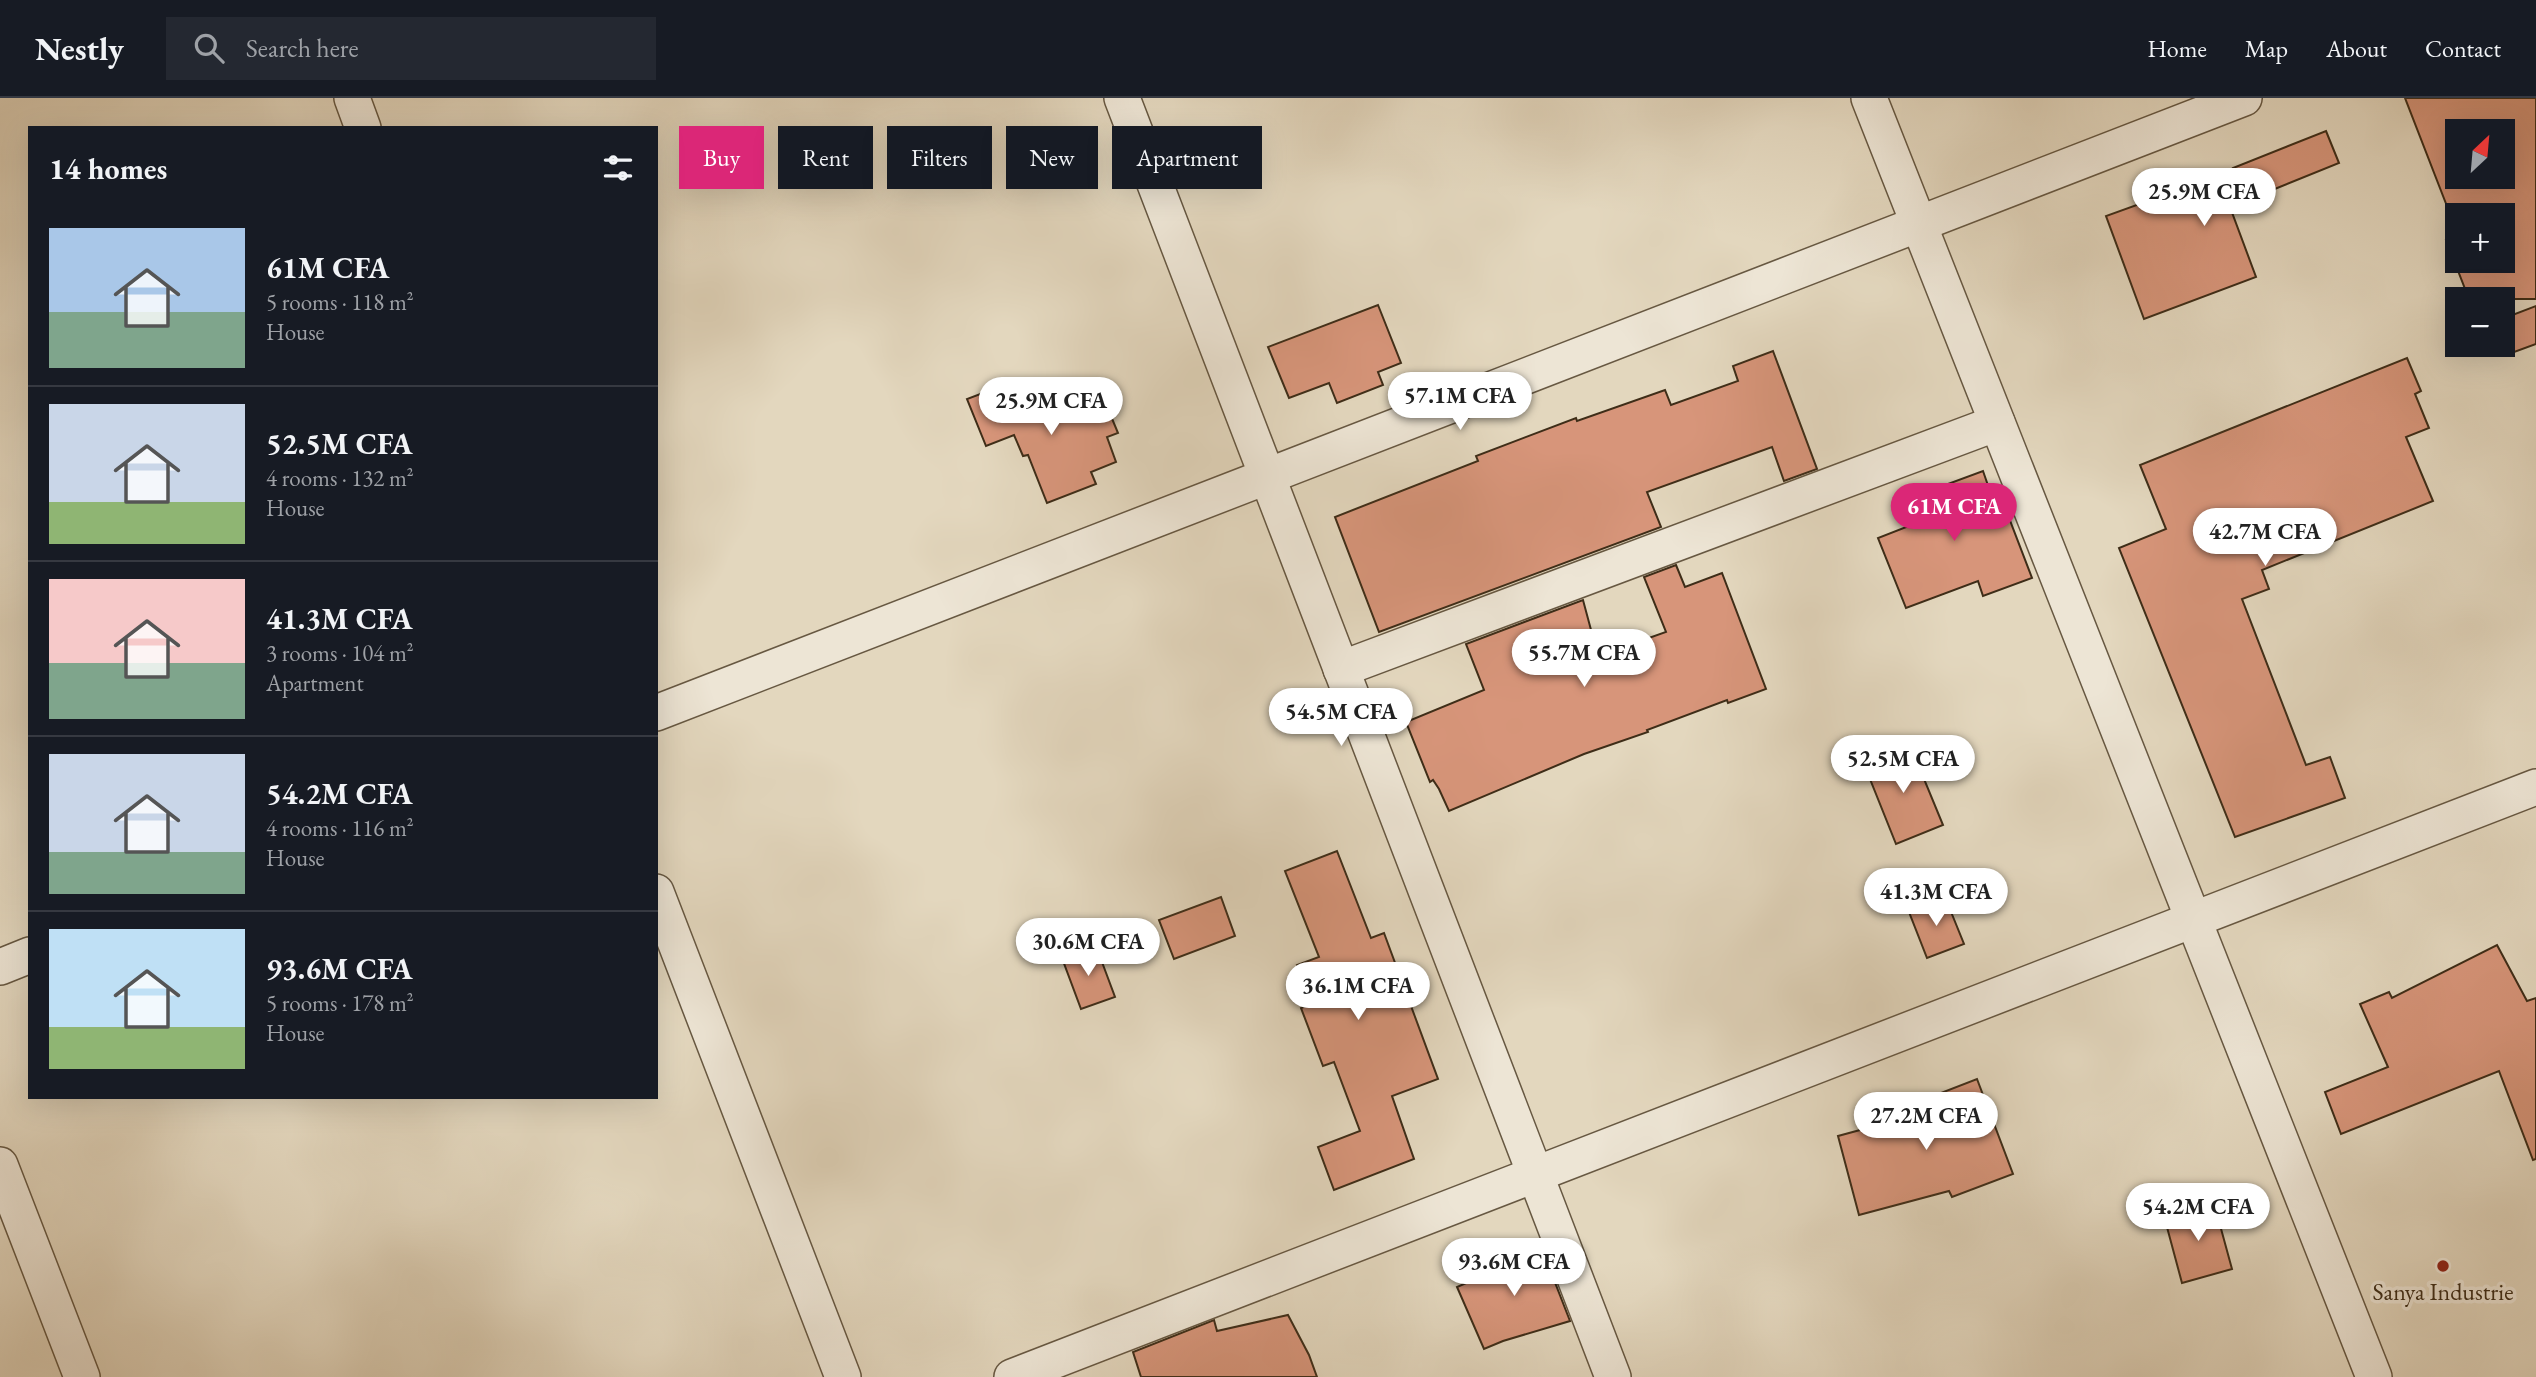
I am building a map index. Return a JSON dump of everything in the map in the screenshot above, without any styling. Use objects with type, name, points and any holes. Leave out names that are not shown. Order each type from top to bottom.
[{"type":"street","points":[[352,98],[362,126]]},
{"type":"street","points":[[1122,98],[1614,1377]]},
{"type":"street","points":[[1869,98],[2374,1377]]},
{"type":"street","points":[[658,712],[2244,98]]},
{"type":"street","points":[[1341,668],[1997,423]]},
{"type":"street","points":[[1012,1377],[2536,787]]},
{"type":"street","points":[[658,897],[843,1377]]},
{"type":"street","points":[[0,967],[28,957]]},
{"type":"street","points":[[0,1165],[82,1377]]},
{"type":"building","points":[[2405,98],[2536,98],[2536,299],[2515,299],[2515,287],[2464,287],[2459,273],[2515,273],[2515,203],[2446,203]]},
{"type":"building","points":[[2326,131],[2339,163],[2230,207],[2256,277],[2144,319],[2106,216],[2234,170],[2233,168]]},
{"type":"building","points":[[1378,305],[1401,363],[1378,372],[1383,385],[1337,403],[1329,383],[1289,398],[1268,347]]},
{"type":"building","points":[[2536,306],[2536,344],[2515,352],[2515,314]]},
{"type":"building","points":[[1773,351],[1817,469],[1784,481],[1772,447],[1647,492],[1661,527],[1379,632],[1335,517],[1478,461],[1476,456],[1576,418],[1577,421],[1665,390],[1671,405],[1738,381],[1733,366]]},
{"type":"building","points":[[2407,358],[2421,391],[2415,394],[2429,428],[2406,437],[2433,501],[2262,570],[2269,589],[2242,599],[2306,765],[2330,757],[2345,798],[2235,837],[2119,548],[2166,529],[2140,465]]},
{"type":"building","points":[[1012,382],[1026,416],[1080,395],[1081,400],[1101,392],[1118,433],[1107,437],[1116,462],[1091,472],[1096,484],[1047,503],[1028,455],[1023,456],[1014,435],[986,446],[967,399]]},
{"type":"building","points":[[1983,471],[1993,500],[2001,497],[2032,578],[1983,596],[1978,581],[1906,608],[1878,538],[1909,526],[1899,502]]},
{"type":"building","points":[[1676,565],[1685,587],[1722,573],[1766,689],[1728,703],[1727,700],[1584,754],[1449,811],[1439,789],[1433,780],[1430,782],[1406,722],[1484,690],[1466,644],[1583,600],[1598,656],[1666,632],[1644,577]]},
{"type":"building","points":[[1910,745],[1943,825],[1896,844],[1864,764]]},
{"type":"building","points":[[1337,851],[1371,938],[1384,933],[1438,1079],[1392,1096],[1414,1159],[1334,1190],[1318,1147],[1360,1131],[1334,1062],[1323,1066],[1301,1008],[1312,1004],[1297,965],[1319,957],[1285,871]]},
{"type":"building","points":[[1221,897],[1235,936],[1174,959],[1159,920]]},
{"type":"building","points":[[1945,897],[1964,944],[1927,958],[1909,912]]},
{"type":"building","points":[[2497,945],[2527,1001],[2536,998],[2536,1159],[2533,1160],[2499,1071],[2341,1134],[2325,1092],[2388,1067],[2360,1004],[2389,992],[2392,998]]},
{"type":"building","points":[[1096,946],[1115,997],[1081,1009],[1062,958]]},
{"type":"building","points":[[1977,1079],[2013,1174],[1952,1197],[1949,1191],[1859,1215],[1838,1136],[1919,1114],[1915,1103]]},
{"type":"building","points":[[2214,1203],[2232,1269],[2182,1283],[2164,1216]]},
{"type":"building","points":[[1540,1244],[1570,1321],[1484,1349],[1457,1287],[1489,1273],[1486,1267]]},
{"type":"building","points":[[1288,1315],[1317,1377],[1141,1377],[1133,1352],[1214,1320],[1217,1331]]},
{"type":"place","name":"Sanya Industrie","points":[[2443,1266]]}]
